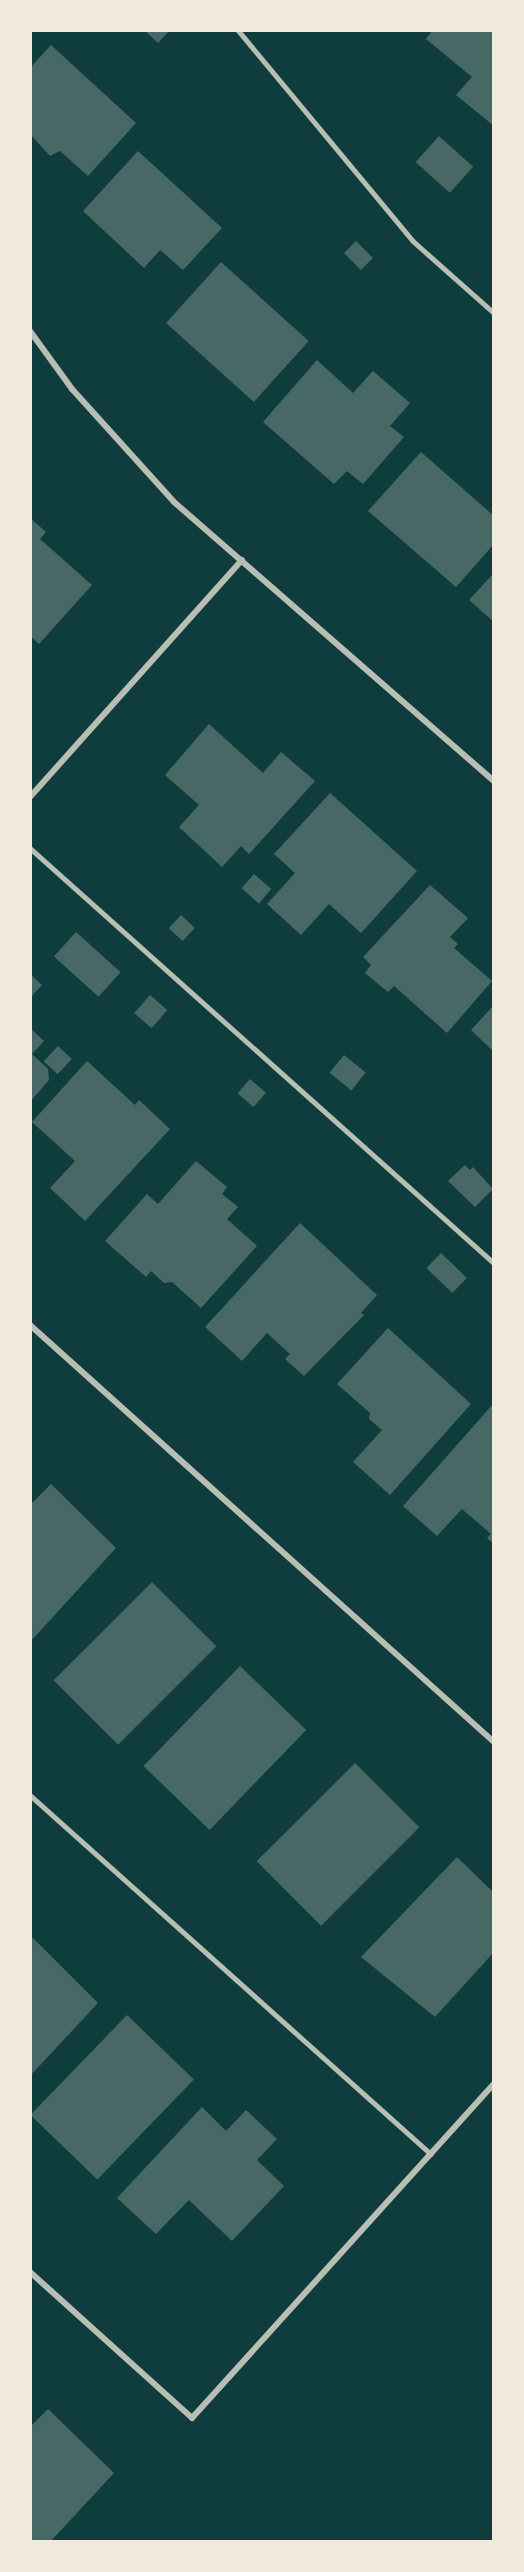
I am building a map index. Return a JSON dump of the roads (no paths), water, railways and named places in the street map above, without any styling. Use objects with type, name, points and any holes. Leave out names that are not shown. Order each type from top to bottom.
[{"type":"street","points":[[30,331],[72,389],[174,502],[494,781]]},
{"type":"street","points":[[30,797],[242,560]]},
{"type":"street","points":[[30,1325],[494,1742]]},
{"type":"street","points":[[30,2272],[192,2418],[494,2084]]},
{"type":"lane","points":[[238,30],[413,241],[494,313]]},
{"type":"lane","points":[[30,848],[494,1263]]},
{"type":"lane","points":[[30,1796],[431,2154]]}]
